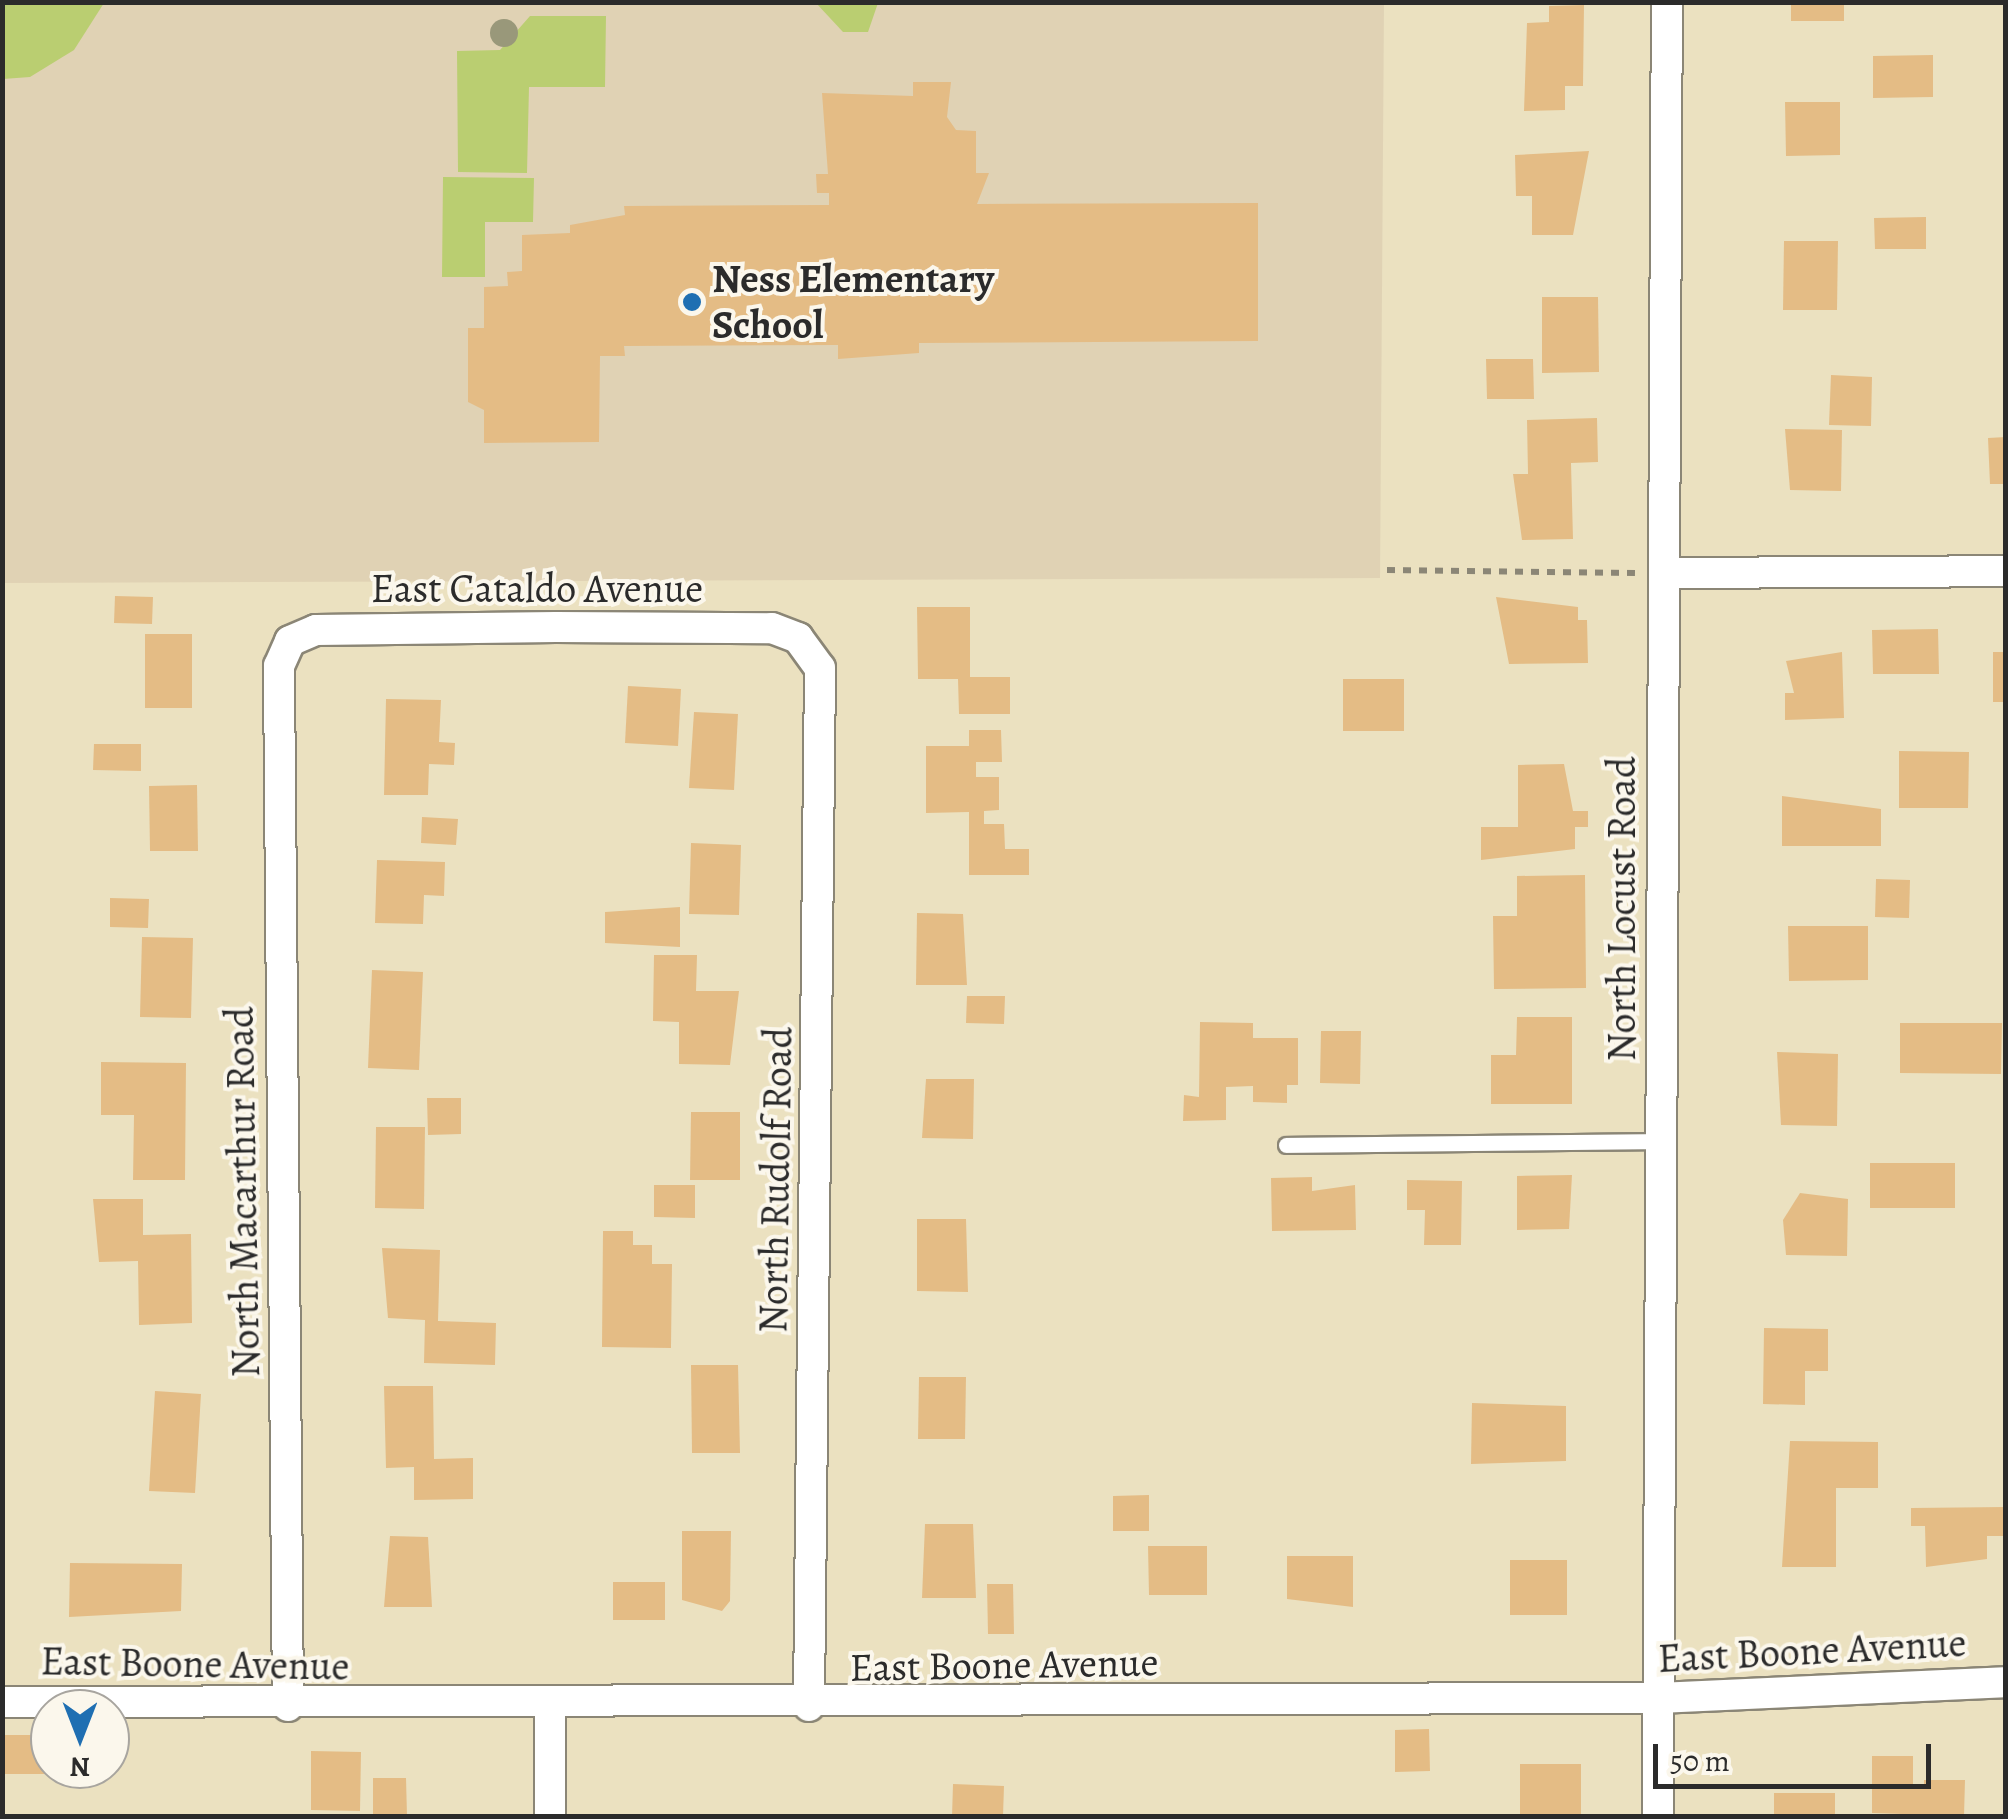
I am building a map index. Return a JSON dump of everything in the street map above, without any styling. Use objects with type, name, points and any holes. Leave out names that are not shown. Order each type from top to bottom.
[{"type":"street","name":"North Locust Road","points":[[1658,1816],[1667,2]]},
{"type":"street","points":[[1664,573],[2006,571]]},
{"type":"street","name":"East Cataldo Avenue","points":[[278,677],[290,641],[316,630],[772,628],[816,656]]},
{"type":"street","name":"North Rudolf Road","points":[[809,1706],[816,656]]},
{"type":"street","name":"North Macarthur Road","points":[[278,677],[288,1706]]},
{"type":"street","name":"East Boone Avenue","points":[[2,1702],[809,1706],[1657,1698],[2006,1682]]},
{"type":"street","points":[[550,1706],[550,1816]]},
{"type":"lane","points":[[1286,1145],[1660,1141]]},
{"type":"path","points":[[1386,570],[1664,573]]},
{"type":"shaded area","name":"Ness Elementary School","points":[[2,3],[1384,3],[1380,578],[3,583]]},
{"type":"green space","points":[[2,3],[104,3],[74,50],[30,77],[3,79]]},
{"type":"green space","points":[[816,3],[878,3],[868,32],[843,32]]},
{"type":"green space","points":[[530,16],[606,16],[605,87],[529,87],[527,173],[458,172],[457,51],[500,50]]},
{"type":"green space","points":[[443,177],[534,178],[533,222],[485,222],[485,277],[442,277]]},
{"type":"building","points":[[1791,2],[1844,2],[1844,21],[1791,21]]},
{"type":"building","points":[[1584,5],[1583,86],[1565,86],[1565,110],[1524,111],[1527,23],[1549,22],[1549,6]]},
{"type":"building","points":[[1933,55],[1933,97],[1873,98],[1873,56]]},
{"type":"building","points":[[913,82],[951,82],[947,117],[956,130],[976,131],[976,173],[989,173],[977,204],[1258,203],[1258,341],[919,343],[919,353],[838,359],[838,345],[624,346],[625,356],[600,356],[599,442],[484,443],[484,410],[468,402],[468,328],[484,328],[484,287],[508,286],[507,272],[522,271],[522,235],[570,233],[570,225],[625,215],[624,206],[829,205],[829,193],[817,193],[816,174],[828,174],[822,93],[913,96]]},
{"type":"building","points":[[1785,102],[1840,102],[1840,155],[1786,156]]},
{"type":"building","points":[[1589,151],[1573,235],[1532,235],[1532,196],[1516,196],[1515,155]]},
{"type":"building","points":[[1926,217],[1926,249],[1875,249],[1874,218]]},
{"type":"building","points":[[1784,241],[1838,241],[1837,310],[1783,310]]},
{"type":"building","points":[[1542,297],[1598,297],[1599,372],[1542,373]]},
{"type":"building","points":[[1486,359],[1533,359],[1534,399],[1487,399]]},
{"type":"building","points":[[1831,375],[1872,377],[1871,426],[1829,425]]},
{"type":"building","points":[[1597,418],[1598,462],[1571,463],[1573,539],[1522,540],[1513,474],[1528,474],[1527,420]]},
{"type":"building","points":[[1785,429],[1842,430],[1841,491],[1790,490]]},
{"type":"building","points":[[2006,437],[2006,484],[1990,484],[1988,438]]},
{"type":"building","points":[[115,596],[153,597],[152,624],[114,623]]},
{"type":"building","points":[[1496,597],[1578,607],[1578,620],[1587,620],[1588,663],[1509,664]]},
{"type":"building","points":[[917,607],[970,607],[970,677],[1010,677],[1010,714],[959,714],[958,679],[918,679]]},
{"type":"building","points":[[1938,629],[1939,674],[1873,674],[1872,630]]},
{"type":"building","points":[[145,634],[192,634],[192,708],[145,708]]},
{"type":"building","points":[[1842,652],[1844,718],[1785,720],[1785,693],[1794,693],[1786,661]]},
{"type":"building","points":[[1993,652],[2006,652],[2006,702],[1993,702]]},
{"type":"building","points":[[1343,679],[1404,679],[1404,731],[1343,731]]},
{"type":"building","points":[[628,686],[681,689],[678,746],[625,743]]},
{"type":"building","points":[[386,699],[441,700],[439,742],[455,743],[454,765],[429,764],[428,795],[384,795]]},
{"type":"building","points":[[694,712],[738,714],[734,790],[689,788]]},
{"type":"building","points":[[969,730],[1001,730],[1002,762],[976,762],[976,777],[999,777],[999,810],[984,811],[984,824],[1004,824],[1005,849],[1029,849],[1029,875],[969,875],[969,812],[926,813],[926,746],[969,746]]},
{"type":"building","points":[[94,744],[141,744],[141,771],[93,770]]},
{"type":"building","points":[[1899,751],[1969,752],[1968,808],[1899,808]]},
{"type":"building","points":[[1564,764],[1573,811],[1588,811],[1588,827],[1575,827],[1575,849],[1481,860],[1481,827],[1518,827],[1518,765]]},
{"type":"building","points":[[197,785],[198,851],[150,851],[149,786]]},
{"type":"building","points":[[1782,796],[1881,809],[1881,846],[1782,846]]},
{"type":"building","points":[[422,817],[458,819],[456,845],[421,843]]},
{"type":"building","points":[[691,843],[741,845],[739,915],[689,914]]},
{"type":"building","points":[[377,860],[445,862],[444,896],[424,895],[423,924],[375,923]]},
{"type":"building","points":[[1585,875],[1586,988],[1494,989],[1493,916],[1517,916],[1517,876]]},
{"type":"building","points":[[1876,879],[1910,880],[1909,918],[1875,917]]},
{"type":"building","points":[[110,898],[149,899],[148,928],[110,927]]},
{"type":"building","points":[[680,907],[680,947],[605,943],[605,912]]},
{"type":"building","points":[[917,913],[963,914],[967,985],[916,985]]},
{"type":"building","points":[[1788,926],[1868,926],[1868,980],[1789,981]]},
{"type":"building","points":[[142,937],[193,938],[191,1018],[140,1017]]},
{"type":"building","points":[[654,955],[697,955],[696,991],[739,991],[730,1065],[679,1064],[679,1022],[653,1021]]},
{"type":"building","points":[[372,970],[423,972],[419,1070],[368,1068]]},
{"type":"building","points":[[967,996],[1005,996],[1004,1024],[966,1023]]},
{"type":"building","points":[[1517,1017],[1572,1017],[1572,1104],[1491,1104],[1491,1055],[1516,1055]]},
{"type":"building","points":[[1200,1022],[1253,1023],[1253,1038],[1298,1038],[1298,1085],[1287,1085],[1287,1103],[1253,1102],[1253,1086],[1226,1087],[1226,1120],[1183,1121],[1184,1095],[1199,1097]]},
{"type":"building","points":[[1900,1023],[2002,1023],[2001,1074],[1900,1073]]},
{"type":"building","points":[[1321,1031],[1361,1031],[1360,1084],[1320,1083]]},
{"type":"building","points":[[1777,1052],[1838,1054],[1837,1126],[1781,1125]]},
{"type":"building","points":[[101,1062],[186,1063],[185,1180],[133,1180],[134,1115],[101,1115]]},
{"type":"building","points":[[926,1079],[974,1079],[973,1139],[922,1138]]},
{"type":"building","points":[[427,1098],[461,1098],[461,1134],[428,1135]]},
{"type":"building","points":[[691,1112],[740,1112],[740,1180],[690,1180]]},
{"type":"building","points":[[376,1127],[425,1127],[424,1209],[375,1208]]},
{"type":"building","points":[[1870,1163],[1955,1163],[1955,1208],[1870,1208]]},
{"type":"building","points":[[1572,1175],[1569,1229],[1517,1230],[1517,1176]]},
{"type":"building","points":[[1312,1177],[1312,1191],[1355,1185],[1356,1230],[1272,1231],[1271,1178]]},
{"type":"building","points":[[1407,1180],[1462,1181],[1461,1245],[1424,1245],[1425,1210],[1407,1210]]},
{"type":"building","points":[[654,1185],[695,1185],[695,1218],[654,1217]]},
{"type":"building","points":[[1800,1193],[1848,1199],[1847,1256],[1786,1255],[1783,1220]]},
{"type":"building","points":[[93,1199],[143,1199],[143,1235],[191,1234],[192,1323],[139,1325],[138,1261],[99,1262]]},
{"type":"building","points":[[917,1219],[966,1219],[968,1292],[917,1291]]},
{"type":"building","points":[[603,1231],[633,1231],[633,1245],[652,1245],[652,1264],[672,1264],[671,1348],[602,1347]]},
{"type":"building","points":[[382,1248],[440,1250],[438,1321],[496,1323],[495,1365],[424,1363],[425,1320],[388,1318]]},
{"type":"building","points":[[1764,1328],[1828,1329],[1828,1371],[1805,1371],[1805,1405],[1763,1404]]},
{"type":"building","points":[[691,1365],[738,1365],[740,1453],[692,1453]]},
{"type":"building","points":[[919,1377],[966,1377],[965,1439],[918,1439]]},
{"type":"building","points":[[384,1386],[433,1386],[434,1459],[473,1458],[473,1499],[414,1500],[414,1467],[386,1468]]},
{"type":"building","points":[[155,1391],[201,1394],[195,1493],[149,1491]]},
{"type":"building","points":[[1472,1403],[1566,1406],[1566,1461],[1471,1464]]},
{"type":"building","points":[[1790,1441],[1878,1442],[1878,1488],[1836,1488],[1836,1567],[1782,1567]]},
{"type":"building","points":[[1149,1495],[1149,1531],[1113,1531],[1113,1496]]},
{"type":"building","points":[[2006,1507],[2006,1536],[1987,1536],[1987,1559],[1926,1567],[1925,1526],[1911,1526],[1911,1508]]},
{"type":"building","points":[[925,1524],[973,1524],[976,1598],[922,1598]]},
{"type":"building","points":[[682,1531],[731,1531],[730,1601],[722,1611],[682,1600]]},
{"type":"building","points":[[390,1536],[428,1537],[432,1607],[384,1607]]},
{"type":"building","points":[[1148,1546],[1207,1546],[1207,1595],[1149,1595]]},
{"type":"building","points":[[1287,1556],[1353,1556],[1353,1607],[1287,1599]]},
{"type":"building","points":[[1510,1560],[1567,1560],[1567,1615],[1510,1615]]},
{"type":"building","points":[[70,1563],[182,1564],[181,1611],[69,1617]]},
{"type":"building","points":[[613,1582],[665,1582],[665,1620],[613,1620]]},
{"type":"building","points":[[987,1584],[1013,1584],[1014,1634],[988,1634]]},
{"type":"building","points":[[1429,1729],[1430,1771],[1395,1772],[1395,1730]]},
{"type":"building","points":[[2,1735],[30,1735],[30,1774],[2,1774]]},
{"type":"building","points":[[311,1751],[361,1752],[360,1811],[311,1810]]},
{"type":"building","points":[[1872,1756],[1913,1756],[1913,1789],[1924,1789],[1924,1780],[1965,1780],[1964,1816],[1872,1813]]},
{"type":"building","points":[[1520,1764],[1581,1764],[1581,1816],[1520,1816]]},
{"type":"building","points":[[373,1778],[406,1778],[407,1816],[373,1816]]},
{"type":"building","points":[[953,1784],[1004,1786],[1003,1816],[952,1816]]},
{"type":"building","points":[[1774,1793],[1835,1793],[1835,1816],[1774,1816]]},
{"type":"place","name":"Ness Elementary School","points":[[692,302]]}]
